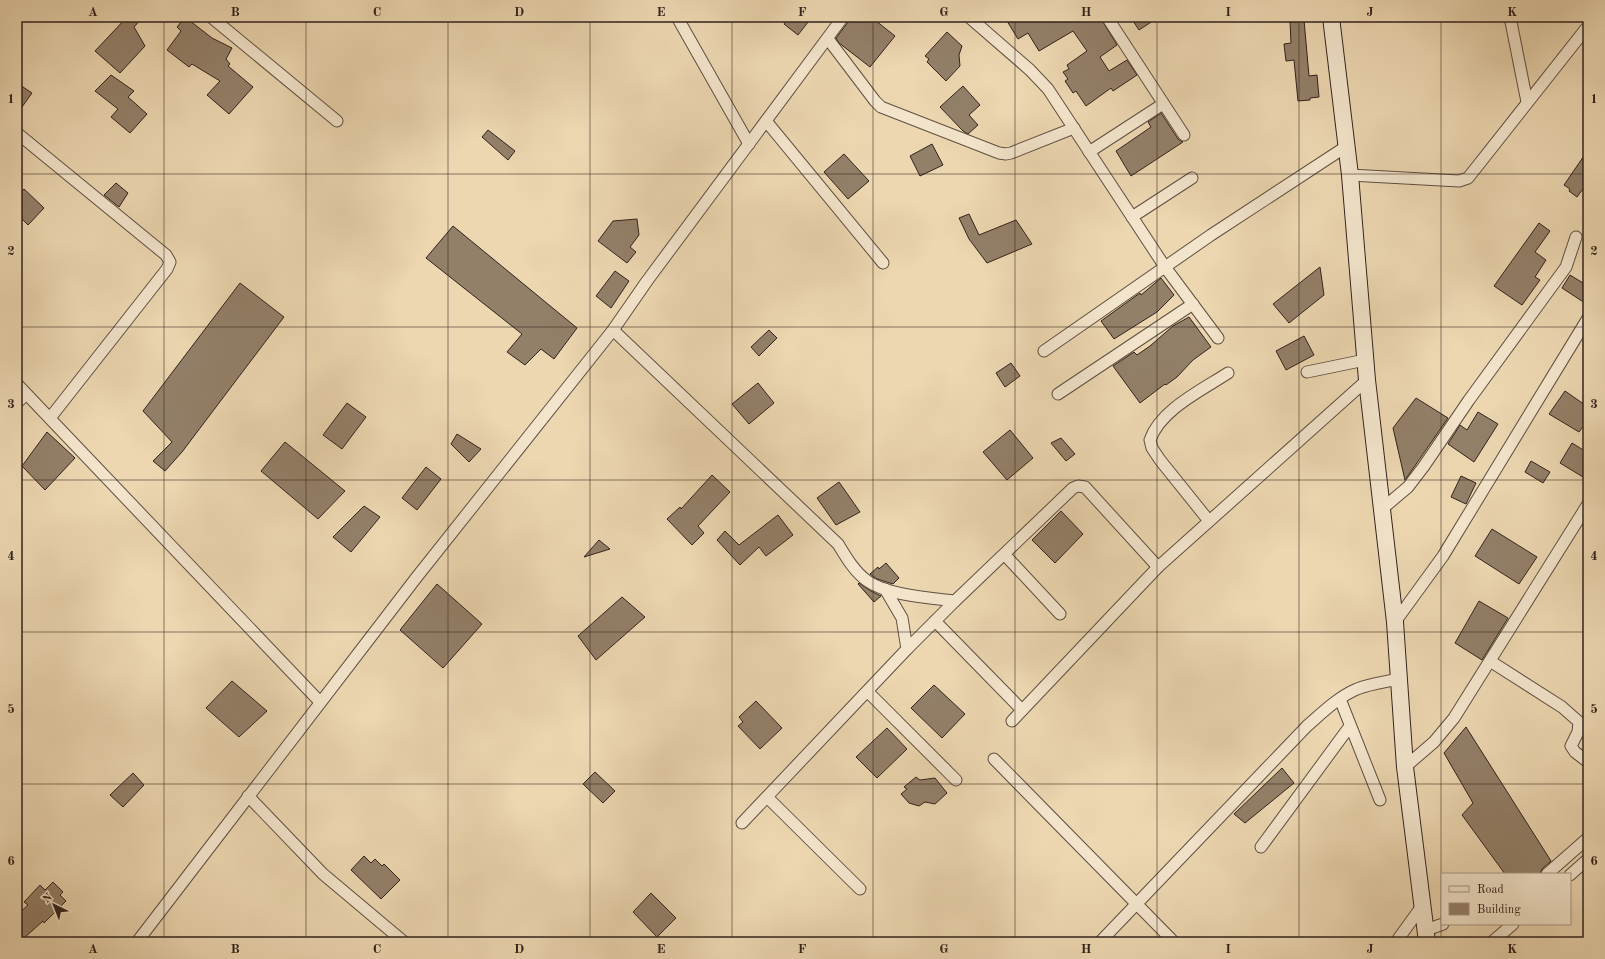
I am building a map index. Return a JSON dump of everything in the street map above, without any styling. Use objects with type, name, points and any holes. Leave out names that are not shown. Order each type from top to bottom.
[{"type":"main road","points":[[1331,17],[1350,175],[1367,380],[1395,622],[1405,767],[1427,936]]},
{"type":"street","points":[[211,17],[337,121]]},
{"type":"street","points":[[677,17],[749,144]]},
{"type":"street","points":[[137,942],[416,578],[613,330],[843,17]]},
{"type":"street","points":[[1107,17],[1184,135]]},
{"type":"street","points":[[1510,17],[1528,102]]},
{"type":"street","points":[[972,18],[1048,89],[1165,267],[1218,338]]},
{"type":"street","points":[[1350,175],[1463,180],[1468,178],[1588,26]]},
{"type":"street","points":[[828,39],[881,107],[999,153],[1011,153],[1074,128]]},
{"type":"street","points":[[1089,152],[1163,104]]},
{"type":"street","points":[[766,121],[883,263]]},
{"type":"street","points":[[17,133],[166,255],[170,262],[50,418]]},
{"type":"street","points":[[1044,351],[1211,235],[1347,146]]},
{"type":"street","points":[[1132,217],[1192,178]]},
{"type":"street","points":[[1382,509],[1408,488],[1469,400],[1566,267],[1576,237]]},
{"type":"street","points":[[1058,394],[1192,304]]},
{"type":"street","points":[[1395,622],[1443,556],[1588,318]]},
{"type":"street","points":[[613,330],[838,544],[852,566],[867,581],[885,589],[923,597],[955,601]]},
{"type":"street","points":[[1308,372],[1366,360]]},
{"type":"street","points":[[1209,521],[1160,460],[1152,448],[1150,440],[1158,424],[1168,414],[1228,374]]},
{"type":"street","points":[[1012,721],[1158,567],[1367,380]]},
{"type":"street","points":[[17,384],[320,702]]},
{"type":"street","points":[[17,403],[26,394]]},
{"type":"street","points":[[742,823],[935,621],[1073,488],[1078,486],[1084,487],[1158,567]]},
{"type":"street","points":[[1405,767],[1434,742],[1454,718],[1490,662],[1549,564],[1588,504]]},
{"type":"street","points":[[1005,555],[1060,614]]},
{"type":"street","points":[[885,589],[902,618],[908,649]]},
{"type":"street","points":[[935,621],[1022,710]]},
{"type":"street","points":[[1490,662],[1573,715],[1579,722],[1578,732],[1571,746],[1575,752],[1588,762]]},
{"type":"street","points":[[1100,942],[1307,726],[1340,700],[1356,690],[1368,685],[1399,679]]},
{"type":"street","points":[[868,692],[956,780]]},
{"type":"street","points":[[1340,700],[1380,800]]},
{"type":"street","points":[[1261,846],[1350,726]]},
{"type":"street","points":[[994,759],[1174,942]]},
{"type":"street","points":[[248,796],[324,874],[404,942]]},
{"type":"street","points":[[768,797],[860,889]]},
{"type":"street","points":[[1548,873],[1588,838]]},
{"type":"street","points":[[1571,874],[1588,859]]},
{"type":"street","points":[[1396,942],[1422,906]]},
{"type":"street","points":[[1427,936],[1442,925]]},
{"type":"street","points":[[1492,942],[1512,925]]},
{"type":"building","points":[[127,17],[143,17],[134,27],[145,46],[120,73],[95,51]]},
{"type":"building","points":[[185,17],[212,38],[232,48],[226,59],[230,64],[228,66],[253,87],[229,114],[207,95],[220,81],[192,64],[189,67],[167,50],[181,31],[177,27]]},
{"type":"building","points":[[789,17],[812,17],[798,35],[784,24]]},
{"type":"building","points":[[852,17],[871,17],[895,36],[870,67],[839,43],[836,38]]},
{"type":"building","points":[[1014,17],[1100,17],[1117,45],[1100,57],[1109,71],[1127,60],[1137,75],[1113,91],[1111,88],[1086,106],[1076,91],[1073,93],[1065,81],[1068,79],[1063,72],[1069,69],[1067,65],[1087,51],[1073,31],[1039,51],[1028,33],[1018,39],[1007,21]]},
{"type":"building","points":[[1140,17],[1159,17],[1139,30],[1133,21]]},
{"type":"building","points":[[1304,20],[1309,76],[1317,75],[1319,97],[1310,98],[1310,100],[1298,101],[1294,60],[1286,61],[1284,44],[1291,43],[1290,21]]},
{"type":"building","points":[[947,32],[962,46],[959,55],[960,66],[946,81],[927,62],[929,59],[925,56]]},
{"type":"building","points":[[111,75],[134,91],[128,97],[147,114],[130,133],[111,117],[118,109],[95,91]]},
{"type":"building","points":[[17,83],[32,93],[17,114]]},
{"type":"building","points":[[963,86],[980,105],[969,115],[978,125],[968,134],[963,131],[940,107]]},
{"type":"building","points":[[1161,113],[1178,139],[1183,142],[1131,176],[1116,151],[1151,127],[1148,122]]},
{"type":"building","points":[[488,130],[515,151],[508,160],[482,137]]},
{"type":"building","points":[[932,144],[943,165],[920,176],[910,156]]},
{"type":"building","points":[[1588,150],[1588,182],[1577,197],[1564,185]]},
{"type":"building","points":[[844,154],[869,181],[848,199],[824,172]]},
{"type":"building","points":[[116,183],[128,193],[119,207],[104,195]]},
{"type":"building","points":[[24,189],[44,208],[28,225],[17,214],[17,196]]},
{"type":"building","points":[[969,214],[979,235],[1016,220],[1032,244],[987,263],[969,239],[959,218]]},
{"type":"building","points":[[637,219],[639,235],[630,247],[636,252],[627,263],[598,241],[613,221]]},
{"type":"building","points":[[1539,223],[1550,231],[1535,252],[1546,260],[1535,277],[1540,280],[1522,305],[1494,286]]},
{"type":"building","points":[[453,226],[577,328],[554,359],[541,349],[525,365],[507,352],[522,334],[426,258]]},
{"type":"building","points":[[1320,267],[1324,295],[1289,323],[1273,304]]},
{"type":"building","points":[[615,271],[629,281],[611,308],[596,296]]},
{"type":"building","points":[[1570,275],[1588,286],[1588,305],[1562,288]]},
{"type":"building","points":[[1161,278],[1174,295],[1157,312],[1114,339],[1101,321],[1140,293],[1141,295]]},
{"type":"building","points":[[240,283],[284,317],[182,452],[165,471],[153,461],[172,442],[143,411]]},
{"type":"building","points":[[1189,317],[1211,347],[1193,360],[1177,377],[1140,403],[1113,366],[1134,352],[1137,355],[1173,326]]},
{"type":"building","points":[[769,330],[777,338],[759,356],[751,347]]},
{"type":"building","points":[[1304,336],[1314,355],[1286,370],[1276,351]]},
{"type":"building","points":[[1011,363],[1020,376],[1005,387],[996,373]]},
{"type":"building","points":[[758,383],[774,403],[749,424],[732,404]]},
{"type":"building","points":[[1565,391],[1588,407],[1588,420],[1579,432],[1549,414]]},
{"type":"building","points":[[1416,398],[1448,418],[1405,480],[1393,428]]},
{"type":"building","points":[[347,403],[366,417],[342,449],[323,435]]},
{"type":"building","points":[[1478,412],[1498,424],[1474,462],[1448,444],[1460,425],[1467,430]]},
{"type":"building","points":[[1010,430],[1033,458],[1007,480],[983,452]]},
{"type":"building","points":[[47,432],[75,458],[45,490],[22,466]]},
{"type":"building","points":[[457,434],[481,449],[469,462],[451,444]]},
{"type":"building","points":[[1061,438],[1075,454],[1066,461],[1051,443]]},
{"type":"building","points":[[285,442],[345,491],[318,519],[261,471]]},
{"type":"building","points":[[1572,443],[1588,453],[1588,480],[1560,463]]},
{"type":"building","points":[[1531,461],[1550,472],[1543,483],[1525,472]]},
{"type":"building","points":[[426,467],[441,479],[417,510],[402,498]]},
{"type":"building","points":[[712,475],[730,492],[698,526],[704,533],[692,545],[667,519],[680,507],[681,509]]},
{"type":"building","points":[[1461,476],[1476,483],[1466,504],[1451,497]]},
{"type":"building","points":[[839,482],[860,512],[836,525],[817,498]]},
{"type":"building","points":[[364,506],[380,517],[351,552],[333,537]]},
{"type":"building","points":[[1061,511],[1083,534],[1055,563],[1032,540]]},
{"type":"building","points":[[778,515],[793,535],[766,556],[759,547],[740,565],[717,540],[725,531],[739,545]]},
{"type":"building","points":[[1492,529],[1537,557],[1519,584],[1475,556]]},
{"type":"building","points":[[599,540],[610,549],[584,557]]},
{"type":"building","points":[[886,563],[899,578],[893,584],[877,579],[870,574],[878,567],[879,569]]},
{"type":"building","points":[[859,583],[881,596],[874,602],[858,584]]},
{"type":"building","points":[[437,584],[482,624],[443,668],[400,630]]},
{"type":"building","points":[[622,597],[645,617],[596,660],[578,636]]},
{"type":"building","points":[[1479,601],[1508,618],[1482,660],[1455,643]]},
{"type":"building","points":[[232,681],[267,711],[239,737],[206,708]]},
{"type":"building","points":[[934,685],[965,714],[942,738],[911,708]]},
{"type":"building","points":[[756,701],[782,728],[760,749],[738,726],[743,722],[739,717]]},
{"type":"building","points":[[1466,727],[1551,861],[1542,869],[1540,873],[1504,873],[1462,815],[1473,803],[1444,753]]},
{"type":"building","points":[[887,728],[907,749],[877,778],[856,757]]},
{"type":"building","points":[[1282,768],[1294,783],[1245,823],[1234,814]]},
{"type":"building","points":[[595,772],[615,791],[603,803],[583,784]]},
{"type":"building","points":[[133,773],[144,785],[123,807],[110,795]]},
{"type":"building","points":[[916,777],[920,780],[935,778],[947,793],[935,804],[925,802],[919,806],[909,803],[901,794],[907,789],[904,787]]},
{"type":"building","points":[[364,856],[371,863],[375,859],[382,866],[384,864],[400,880],[381,899],[351,870]]},
{"type":"building","points":[[53,882],[63,892],[60,895],[66,901],[44,923],[43,921],[23,939],[17,932],[17,915],[28,905],[24,902],[40,885],[45,890]]},
{"type":"building","points":[[651,893],[676,918],[657,937],[633,912]]}]
